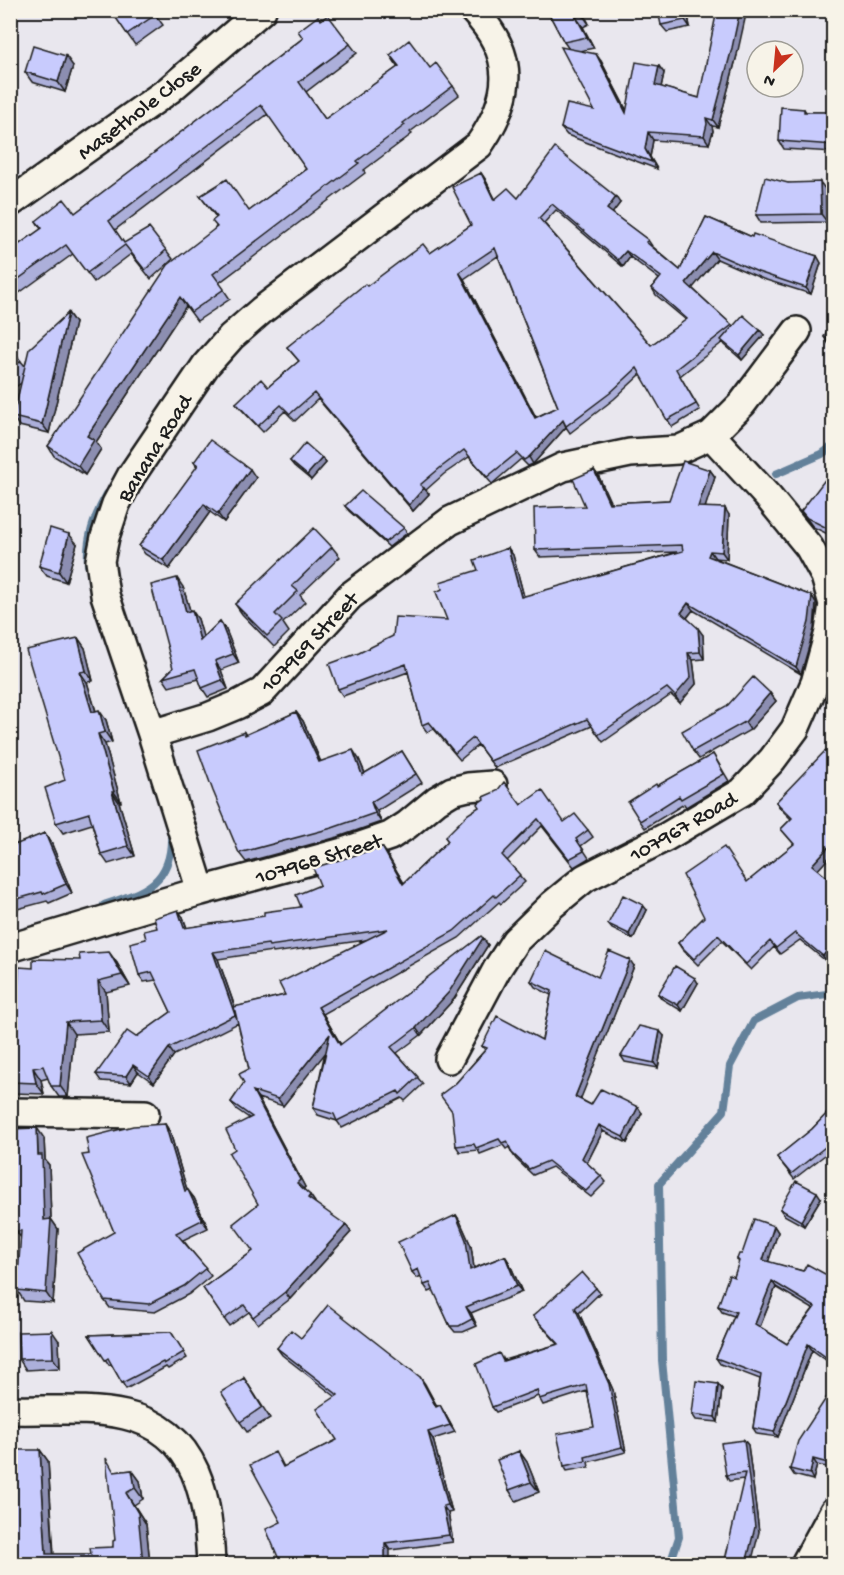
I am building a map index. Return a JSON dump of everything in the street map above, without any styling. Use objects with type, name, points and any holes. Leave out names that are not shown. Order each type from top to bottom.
[{"type":"street","name":"Masethole Close","points":[[10,203],[169,90],[262,10]]},
{"type":"street","name":"Banana Road","points":[[201,891],[152,734],[105,595],[100,561],[105,537],[116,504],[130,476],[206,365],[231,338],[262,310],[479,145],[484,138],[494,123],[503,100],[505,74],[500,51],[487,26],[472,10]]},
{"type":"street","points":[[711,435],[742,404],[797,331]]},
{"type":"street","name":"107969 Street","points":[[152,734],[208,717],[262,692],[350,596],[450,521],[563,467],[630,453],[678,450],[711,435]]},
{"type":"street","name":"107967 Road","points":[[448,1059],[497,969],[515,941],[552,904],[585,878],[666,837],[742,792],[772,760],[795,729],[815,683],[830,632],[833,604],[825,576],[809,547],[769,498],[711,435]]},
{"type":"street","name":"107968 Street","points":[[201,891],[343,852],[390,836],[452,790],[493,785]]},
{"type":"street","points":[[10,948],[201,891]]},
{"type":"street","points":[[10,1112],[145,1114]]},
{"type":"street","points":[[10,1410],[118,1414],[147,1423],[163,1432],[182,1448],[203,1490],[207,1509],[211,1564]]},
{"type":"street","points":[[805,1564],[834,1512]]},
{"type":"building","points":[[115,10],[152,10],[155,15],[127,34],[112,12]]},
{"type":"building","points":[[547,10],[580,10],[582,14],[576,17],[587,37],[564,42]]},
{"type":"building","points":[[658,10],[683,10],[685,20],[661,25]]},
{"type":"building","points":[[717,10],[740,10],[713,120],[706,118],[704,136],[648,132],[645,149],[652,162],[561,128],[567,104],[594,110],[561,47],[596,54],[626,113],[636,62],[659,66],[655,85],[699,98]]},
{"type":"building","points":[[328,15],[350,44],[299,82],[325,119],[399,66],[390,55],[409,40],[430,68],[436,63],[453,86],[403,123],[405,125],[357,161],[359,163],[213,274],[224,289],[191,312],[180,297],[87,436],[94,440],[78,466],[48,446],[168,265],[217,227],[212,221],[217,217],[200,196],[227,179],[249,211],[306,169],[261,105],[109,221],[124,243],[149,228],[166,250],[145,270],[125,245],[87,273],[66,245],[10,285],[10,251],[42,228],[36,221],[64,199],[75,213],[303,38],[298,31],[318,16],[321,20]]},
{"type":"building","points":[[33,46],[66,56],[58,82],[25,72]]},
{"type":"building","points":[[781,107],[804,109],[804,112],[834,112],[834,145],[779,141]]},
{"type":"building","points":[[555,148],[616,197],[607,209],[648,240],[646,242],[680,270],[706,217],[752,237],[753,234],[817,256],[806,288],[758,272],[712,252],[686,283],[732,325],[676,369],[696,404],[667,420],[637,368],[610,393],[566,426],[563,420],[529,457],[524,460],[517,453],[487,477],[464,450],[420,485],[424,488],[409,505],[314,393],[290,414],[281,405],[258,426],[236,403],[261,379],[268,387],[299,361],[287,347],[365,284],[367,286],[423,244],[430,253],[471,225],[452,187],[481,173],[494,200],[508,188],[518,198]],"holes":[[[552,204],[618,260],[626,251],[661,277],[652,288],[687,319],[651,345],[539,218]],[[495,248],[558,407],[535,418],[459,272]]]},
{"type":"building","points":[[765,177],[788,183],[820,182],[821,214],[756,215]]},
{"type":"building","points":[[68,313],[42,424],[13,417],[29,349]]},
{"type":"building","points":[[743,315],[760,330],[739,355],[721,340]]},
{"type":"building","points":[[834,318],[834,342],[824,337]]},
{"type":"building","points":[[10,348],[21,361],[10,369]]},
{"type":"building","points":[[210,440],[250,469],[218,514],[204,504],[163,560],[139,546],[198,465],[194,462]]},
{"type":"building","points":[[305,443],[322,458],[307,475],[290,461]]},
{"type":"building","points":[[683,461],[710,470],[698,507],[725,508],[722,552],[710,551],[708,556],[812,596],[809,622],[796,667],[688,603],[681,613],[698,628],[700,652],[688,653],[691,677],[675,696],[667,688],[598,735],[587,719],[490,761],[473,738],[455,753],[429,722],[422,725],[406,664],[338,689],[329,664],[359,653],[393,636],[395,617],[447,620],[436,592],[442,589],[440,582],[478,570],[474,560],[508,548],[521,597],[683,551],[682,545],[535,550],[534,508],[585,506],[573,479],[594,470],[609,503],[669,500]]},
{"type":"building","points":[[827,477],[834,481],[834,523],[829,529],[807,518],[801,511]]},
{"type":"building","points":[[361,491],[404,528],[385,542],[345,506]]},
{"type":"building","points":[[50,528],[69,534],[59,572],[39,566]]},
{"type":"building","points":[[314,528],[332,547],[292,586],[298,591],[275,614],[282,621],[267,636],[235,604]]},
{"type":"building","points":[[177,578],[186,612],[192,610],[200,641],[220,621],[233,654],[215,661],[222,680],[202,688],[195,669],[163,678],[173,668],[151,585]]},
{"type":"building","points":[[78,638],[86,671],[80,672],[92,712],[99,710],[105,732],[98,734],[128,846],[101,854],[89,813],[56,823],[45,788],[65,780],[26,650]]},
{"type":"building","points":[[753,677],[770,693],[745,722],[693,751],[682,731],[728,705]]},
{"type":"building","points":[[296,712],[319,762],[353,750],[362,775],[402,751],[416,774],[371,802],[375,813],[332,828],[239,853],[198,750],[244,732],[245,735]]},
{"type":"building","points":[[834,748],[834,841],[812,865],[834,883],[834,941],[823,956],[795,933],[776,948],[770,941],[746,964],[718,935],[694,959],[678,943],[704,917],[683,875],[724,847],[747,882],[794,844],[781,829],[792,818],[776,802],[825,751],[830,755]]},
{"type":"building","points":[[713,754],[724,774],[681,799],[679,796],[640,821],[628,802],[656,784],[657,786]]},
{"type":"building","points":[[504,782],[521,805],[542,790],[564,822],[575,814],[588,830],[576,839],[584,851],[569,859],[538,819],[502,855],[520,875],[496,897],[494,895],[454,931],[318,1007],[340,1045],[481,936],[483,938],[449,992],[416,1028],[391,1047],[418,1077],[400,1094],[398,1091],[337,1121],[334,1114],[313,1108],[330,1034],[278,1099],[253,1091],[300,1180],[297,1183],[310,1195],[308,1198],[346,1225],[285,1292],[253,1317],[244,1305],[224,1319],[203,1288],[253,1251],[233,1224],[258,1204],[229,1153],[235,1149],[226,1130],[252,1117],[231,1102],[244,1083],[239,1074],[249,1069],[234,1007],[285,995],[279,983],[388,929],[213,952],[235,1015],[169,1048],[149,1076],[133,1065],[126,1076],[96,1074],[127,1031],[136,1037],[171,1012],[152,972],[139,975],[130,943],[146,939],[144,931],[157,928],[154,918],[178,910],[184,928],[264,916],[264,912],[301,907],[296,895],[320,885],[313,868],[382,847],[403,884],[448,841],[445,837],[468,814],[479,807],[477,804],[484,799],[483,797],[497,791]]},
{"type":"building","points":[[45,833],[66,884],[43,894],[42,892],[10,901],[10,840],[12,846]]},
{"type":"building","points":[[623,895],[643,905],[629,934],[608,924]]},
{"type":"building","points":[[545,951],[598,977],[609,951],[630,960],[575,1097],[591,1105],[601,1089],[638,1107],[623,1137],[599,1125],[582,1158],[601,1176],[586,1191],[548,1161],[529,1169],[512,1153],[507,1141],[502,1143],[499,1139],[476,1148],[474,1144],[456,1146],[452,1111],[440,1095],[456,1083],[487,1048],[482,1046],[497,1016],[542,1040],[552,991],[531,981]]},
{"type":"building","points":[[109,952],[122,975],[98,981],[101,1020],[66,1022],[60,1086],[51,1086],[43,1066],[33,1068],[36,1083],[10,1082],[10,990],[18,991],[19,967],[33,968],[33,959],[80,960],[79,954]]},
{"type":"building","points":[[675,966],[695,978],[678,1005],[658,994]]},
{"type":"building","points":[[639,1026],[660,1031],[654,1063],[621,1056]]},
{"type":"building","points":[[834,1106],[834,1140],[791,1174],[777,1157],[812,1129]]},
{"type":"building","points":[[165,1124],[185,1191],[188,1190],[202,1220],[176,1233],[206,1268],[184,1286],[149,1304],[104,1300],[77,1253],[114,1232],[82,1155],[89,1154],[86,1138],[133,1126]]},
{"type":"building","points":[[37,1128],[38,1155],[42,1155],[44,1220],[51,1219],[46,1293],[17,1290],[21,1231],[16,1231],[10,1129]]},
{"type":"building","points":[[796,1181],[817,1192],[801,1221],[780,1209]]},
{"type":"building","points":[[456,1215],[466,1240],[470,1270],[505,1256],[517,1286],[466,1307],[472,1319],[459,1326],[450,1326],[430,1283],[424,1285],[418,1269],[412,1272],[398,1242]]},
{"type":"building","points":[[754,1219],[774,1226],[763,1260],[803,1271],[807,1264],[834,1279],[834,1363],[808,1344],[774,1432],[753,1428],[761,1375],[716,1358],[736,1312],[718,1306],[729,1275],[734,1277],[739,1261],[737,1259],[739,1254],[742,1254]],"holes":[[[772,1281],[815,1307],[787,1344],[755,1324]]]},
{"type":"building","points":[[582,1272],[596,1288],[575,1308],[609,1384],[622,1447],[585,1457],[586,1461],[564,1466],[557,1434],[594,1427],[586,1385],[539,1399],[537,1390],[492,1407],[476,1364],[499,1353],[503,1361],[559,1344],[533,1316]]},
{"type":"building","points":[[328,1305],[420,1377],[436,1407],[440,1405],[450,1425],[428,1432],[448,1505],[443,1506],[449,1535],[385,1543],[385,1558],[481,1564],[281,1564],[266,1529],[281,1522],[250,1465],[275,1452],[283,1467],[337,1440],[317,1409],[338,1395],[277,1348],[291,1330],[301,1338]]},
{"type":"building","points":[[52,1331],[53,1358],[19,1359],[18,1332]]},
{"type":"building","points":[[171,1332],[184,1352],[122,1383],[108,1358],[105,1360],[89,1335]]},
{"type":"building","points":[[244,1378],[262,1407],[240,1422],[221,1392]]},
{"type":"building","points":[[696,1381],[718,1384],[715,1417],[692,1414]]},
{"type":"building","points":[[834,1386],[834,1442],[828,1463],[813,1459],[810,1474],[790,1469],[798,1441]]},
{"type":"building","points":[[744,1440],[755,1527],[746,1564],[724,1564],[745,1473],[726,1475],[721,1443]]},
{"type":"building","points":[[10,1450],[40,1450],[46,1554],[91,1554],[90,1548],[113,1547],[115,1540],[106,1458],[114,1472],[132,1470],[135,1488],[126,1493],[138,1513],[143,1564],[10,1564],[13,1563],[10,1532]]},
{"type":"building","points":[[519,1451],[531,1482],[509,1490],[497,1460]]},
{"type":"waterway","points":[[776,474],[822,454],[834,445]]},
{"type":"waterway","points":[[88,565],[88,546],[92,528],[107,494]]},
{"type":"waterway","points":[[104,905],[143,890],[161,875],[167,864],[171,834]]},
{"type":"waterway","points":[[670,1564],[679,1537],[662,1360],[659,1184],[724,1111],[730,1066],[754,1021],[798,998],[834,993]]}]
